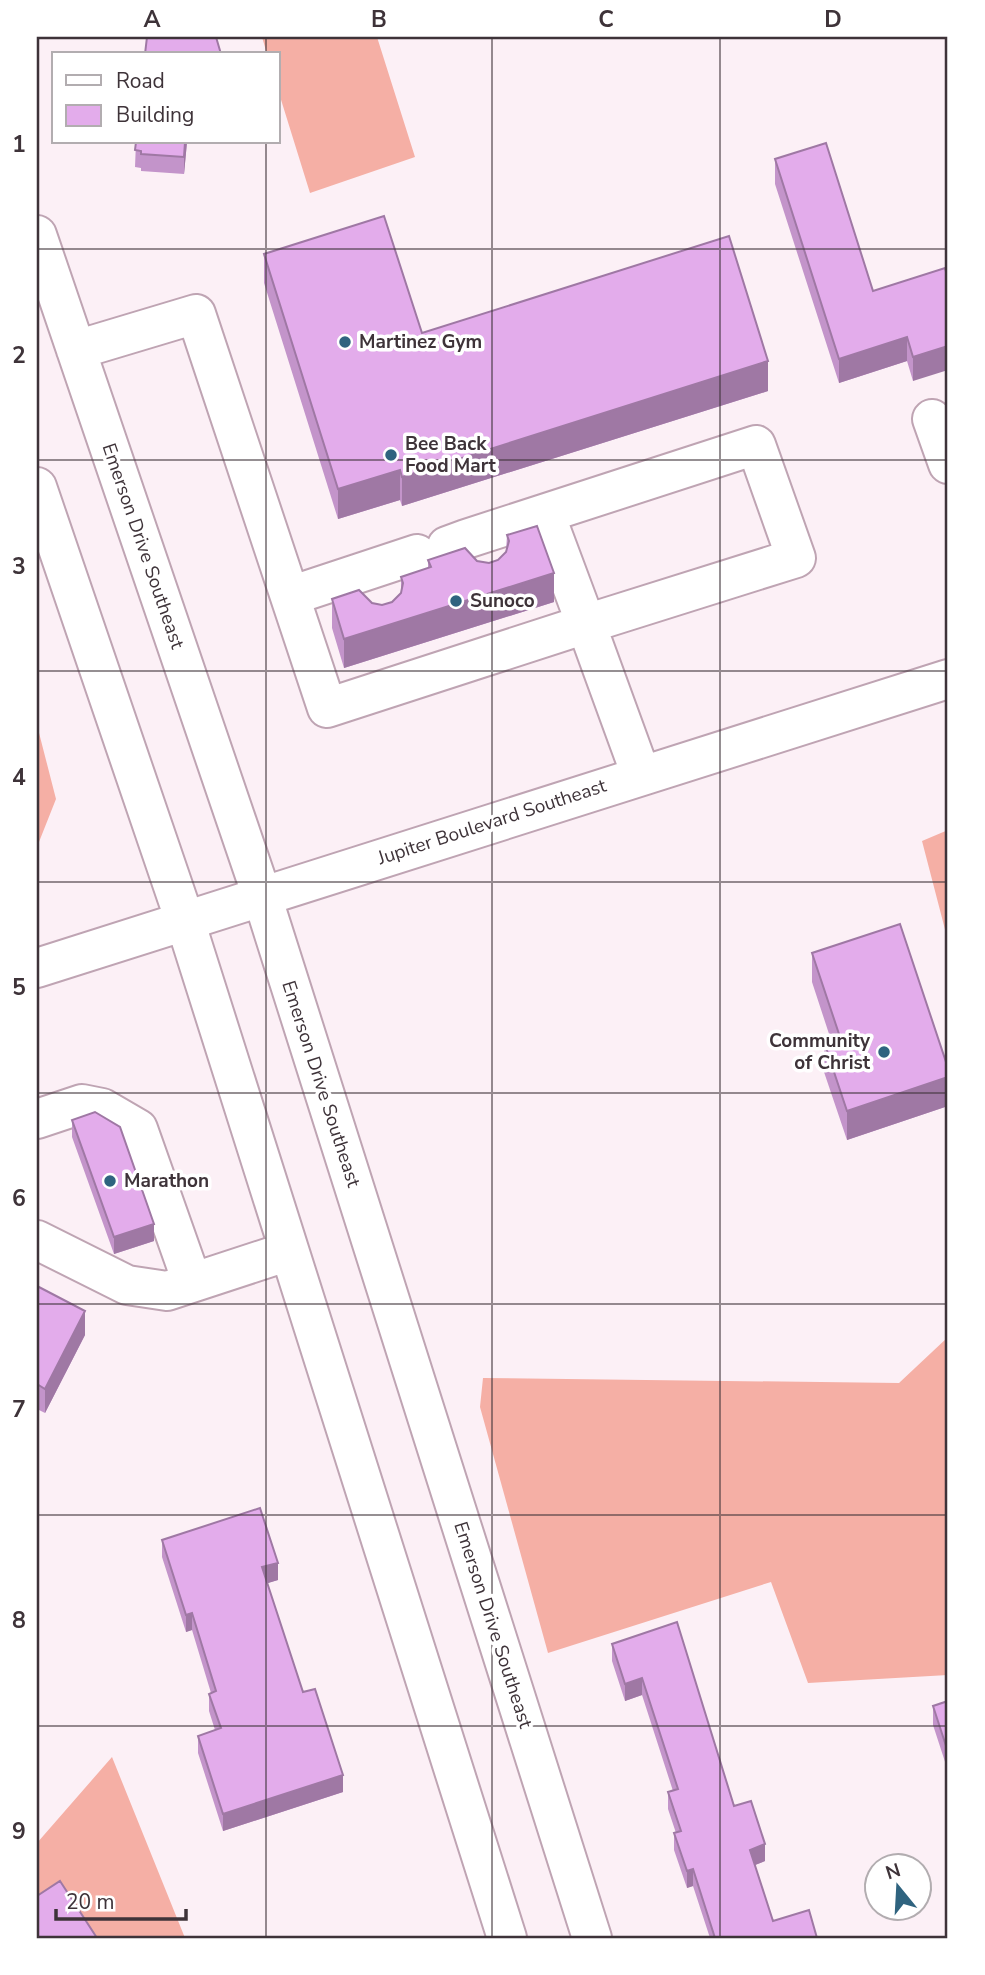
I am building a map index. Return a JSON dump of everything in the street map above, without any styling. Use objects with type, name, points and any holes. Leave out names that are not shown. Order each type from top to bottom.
[{"type":"street","name":"Emerson Drive Southeast","points":[[37,235],[262,897],[592,1938]]},
{"type":"street","points":[[76,350],[196,314],[327,708],[415,663],[476,643],[524,628],[586,624],[796,558],[756,445],[443,546],[365,589],[290,596]]},
{"type":"street","points":[[932,419],[948,464]]},
{"type":"street","points":[[37,488],[185,922],[507,1938]]},
{"type":"street","points":[[545,514],[641,775]]},
{"type":"street","points":[[443,546],[487,571]]},
{"type":"street","name":"Jupiter Boulevard Southeast","points":[[37,968],[948,679]]},
{"type":"street","points":[[37,1119],[82,1104],[102,1108],[138,1129],[192,1282]]},
{"type":"street","points":[[37,1240],[127,1285],[167,1291],[289,1251]]},
{"type":"shaded area","points":[[262,37],[377,37],[415,157],[310,193],[280,96],[280,52],[266,52]]},
{"type":"shaded area","points":[[37,725],[56,799],[37,847]]},
{"type":"shaded area","points":[[948,830],[948,941],[922,841]]},
{"type":"shaded area","points":[[948,1337],[948,1675],[808,1683],[771,1582],[548,1653],[480,1407],[483,1378],[899,1383]]},
{"type":"shaded area","points":[[112,1757],[185,1938],[37,1938],[37,1843]]},
{"type":"building","points":[[147,37],[216,37],[220,52],[145,52]]},
{"type":"building","points":[[826,143],[873,291],[945,268],[948,279],[948,346],[913,357],[907,337],[839,359],[775,159]]},
{"type":"building","points":[[136,144],[185,144],[184,157],[141,154],[141,151],[135,150]]},
{"type":"building","points":[[384,216],[422,333],[729,236],[768,361],[402,477],[400,470],[338,489],[264,254]]},
{"type":"building","points":[[537,526],[554,573],[344,639],[332,599],[359,590],[372,603],[382,605],[392,602],[401,593],[401,577],[431,567],[428,560],[465,548],[477,561],[489,563],[498,560],[506,552],[509,541],[507,535]]},
{"type":"building","points":[[900,924],[948,1068],[948,1077],[847,1111],[824,1042],[840,1037],[812,953]]},
{"type":"building","points":[[95,1112],[120,1127],[154,1224],[114,1237],[72,1120]]},
{"type":"building","points":[[37,1286],[85,1311],[45,1389],[37,1384]]},
{"type":"building","points":[[260,1508],[278,1563],[262,1567],[303,1692],[315,1689],[343,1775],[223,1814],[198,1736],[221,1728],[209,1694],[216,1691],[192,1613],[186,1615],[162,1540]]},
{"type":"building","points":[[677,1622],[734,1806],[751,1801],[765,1844],[750,1850],[773,1921],[809,1910],[817,1938],[715,1938],[693,1869],[687,1871],[674,1833],[681,1831],[668,1792],[678,1789],[642,1678],[625,1684],[612,1644]]},
{"type":"building","points":[[948,1701],[948,1752],[933,1706]]},
{"type":"building","points":[[60,1881],[97,1938],[37,1938],[37,1896]]},
{"type":"place","name":"Martinez Gym","points":[[345,342]]},
{"type":"place","name":"Bee Back Food Mart","points":[[391,455]]},
{"type":"place","name":"Sunoco","points":[[456,601]]},
{"type":"place","name":"Community of Christ","points":[[884,1052]]},
{"type":"place","name":"Marathon","points":[[110,1181]]}]
